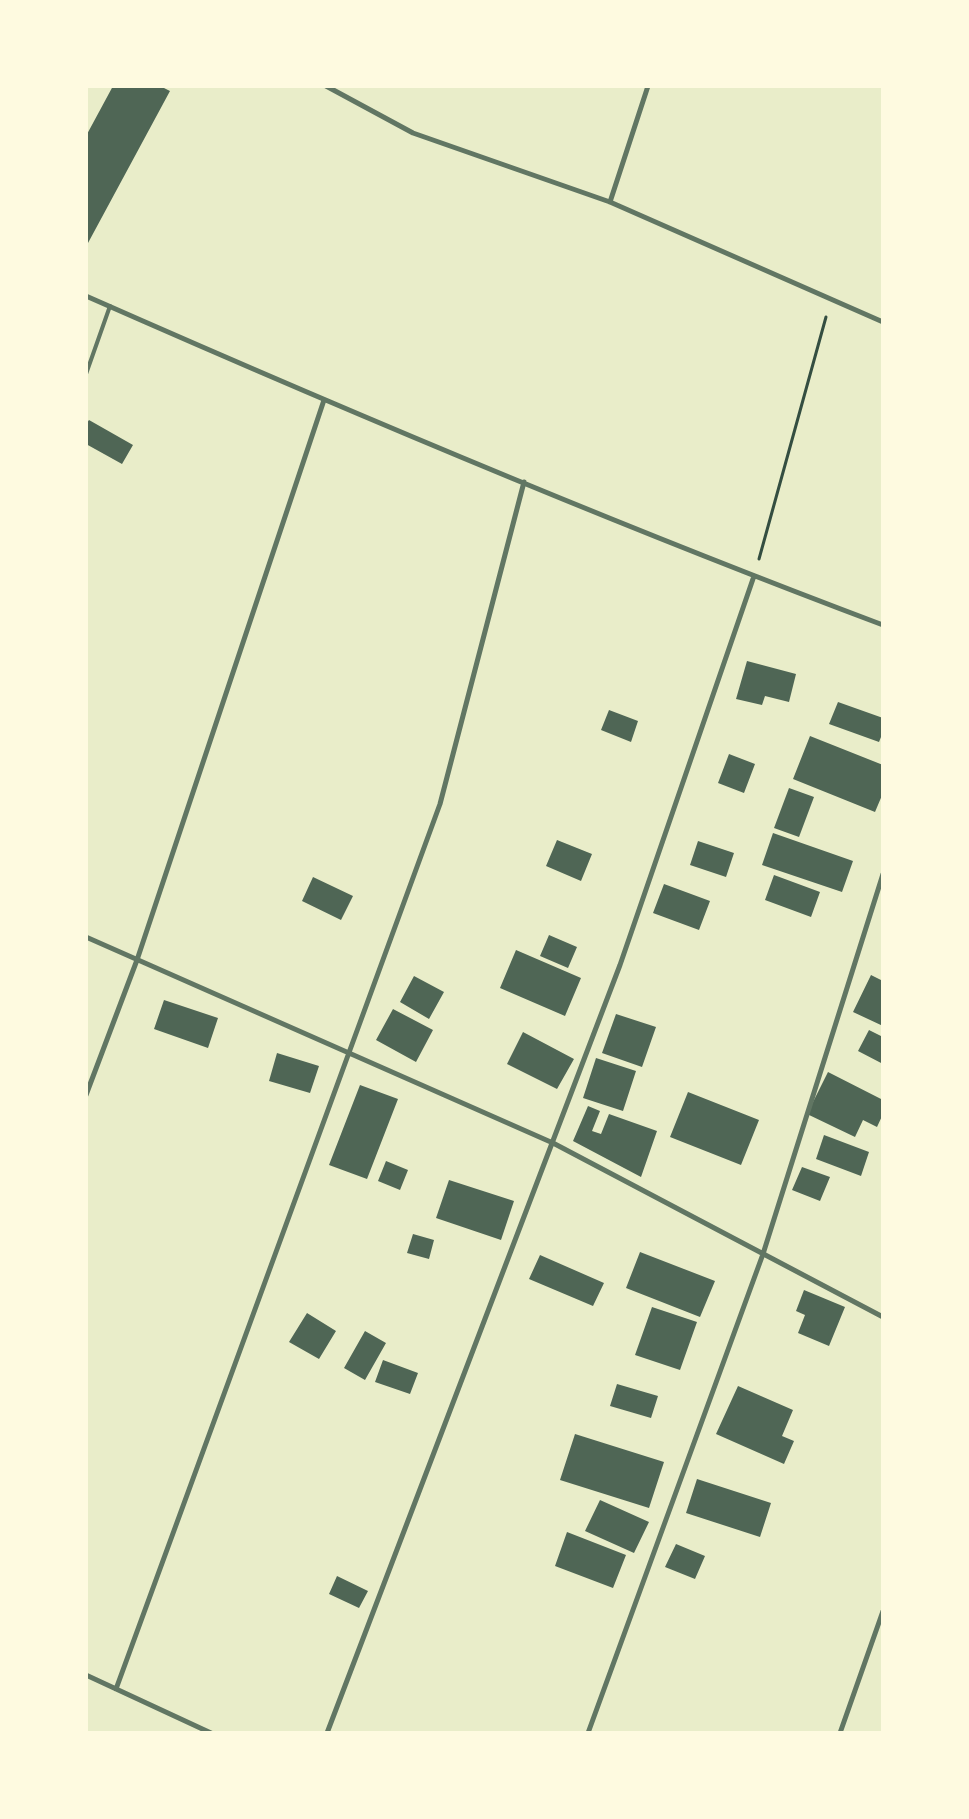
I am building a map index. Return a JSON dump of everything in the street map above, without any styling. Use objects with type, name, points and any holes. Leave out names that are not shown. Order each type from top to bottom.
[{"type":"street","points":[[610,202],[648,86]]},
{"type":"street","points":[[328,87],[413,133],[610,202],[883,322]]},
{"type":"street","points":[[86,296],[324,400],[754,576],[883,625]]},
{"type":"street","points":[[86,1095],[137,960],[324,400]]},
{"type":"street","points":[[116,1689],[347,1052],[440,804],[524,482]]},
{"type":"street","points":[[327,1733],[623,956],[754,576]]},
{"type":"street","points":[[588,1733],[763,1254],[883,874]]},
{"type":"street","points":[[86,937],[553,1142],[883,1317]]},
{"type":"street","points":[[840,1733],[883,1611]]},
{"type":"street","points":[[86,1675],[211,1733]]},
{"type":"lane","points":[[86,374],[110,306]]},
{"type":"path","points":[[754,576],[831,300]]},
{"type":"building","points":[[113,86],[160,86],[170,91],[88,243],[86,242],[86,136]]},
{"type":"building","points":[[89,420],[133,445],[122,464],[86,444],[86,424]]},
{"type":"building","points":[[747,661],[796,674],[789,702],[765,696],[762,705],[736,699]]},
{"type":"building","points":[[838,702],[883,718],[883,732],[879,742],[829,724]]},
{"type":"building","points":[[609,710],[638,721],[631,742],[601,730]]},
{"type":"building","points":[[810,736],[883,765],[883,793],[875,812],[793,779]]},
{"type":"building","points":[[729,754],[755,764],[744,793],[718,783]]},
{"type":"building","points":[[789,788],[814,797],[799,837],[774,828]]},
{"type":"building","points":[[773,833],[853,861],[842,892],[762,865]]},
{"type":"building","points":[[557,840],[592,854],[581,881],[546,866]]},
{"type":"building","points":[[698,841],[734,853],[726,877],[690,865]]},
{"type":"building","points":[[774,875],[820,892],[811,917],[765,900]]},
{"type":"building","points":[[313,877],[353,896],[341,920],[302,901]]},
{"type":"building","points":[[664,884],[710,901],[699,930],[653,913]]},
{"type":"building","points":[[549,935],[577,947],[568,968],[540,956]]},
{"type":"building","points":[[516,950],[581,978],[565,1016],[500,988]]},
{"type":"building","points":[[871,975],[883,981],[883,1026],[853,1012]]},
{"type":"building","points":[[414,976],[444,992],[429,1019],[400,1002]]},
{"type":"building","points":[[164,1000],[218,1018],[208,1048],[154,1029]]},
{"type":"building","points":[[393,1009],[433,1030],[416,1062],[376,1040]]},
{"type":"building","points":[[616,1014],[656,1027],[642,1067],[602,1053]]},
{"type":"building","points":[[869,1030],[883,1037],[883,1064],[858,1051]]},
{"type":"building","points":[[523,1032],[574,1059],[557,1089],[507,1064]]},
{"type":"building","points":[[277,1053],[319,1066],[310,1093],[269,1081]]},
{"type":"building","points":[[596,1058],[636,1071],[623,1111],[583,1098]]},
{"type":"building","points":[[828,1072],[883,1100],[883,1114],[877,1127],[863,1120],[855,1137],[807,1114]]},
{"type":"building","points":[[360,1085],[398,1099],[367,1179],[329,1165]]},
{"type":"building","points":[[688,1092],[759,1120],[741,1165],[670,1137]]},
{"type":"building","points":[[588,1106],[600,1111],[592,1131],[601,1134],[609,1114],[657,1131],[641,1177],[573,1141]]},
{"type":"building","points":[[824,1135],[869,1152],[861,1176],[816,1159]]},
{"type":"building","points":[[386,1161],[408,1170],[400,1190],[378,1181]]},
{"type":"building","points":[[802,1167],[830,1177],[820,1201],[792,1190]]},
{"type":"building","points":[[449,1180],[514,1201],[501,1240],[436,1218]]},
{"type":"building","points":[[413,1234],[434,1240],[429,1259],[407,1253]]},
{"type":"building","points":[[640,1252],[715,1281],[700,1317],[626,1288]]},
{"type":"building","points":[[540,1255],[604,1283],[593,1306],[529,1279]]},
{"type":"building","points":[[804,1290],[845,1307],[829,1346],[798,1333],[805,1315],[796,1311]]},
{"type":"building","points":[[652,1307],[697,1322],[680,1370],[635,1355]]},
{"type":"building","points":[[307,1313],[336,1331],[319,1359],[289,1342]]},
{"type":"building","points":[[365,1331],[386,1343],[365,1380],[344,1368]]},
{"type":"building","points":[[383,1360],[418,1373],[410,1394],[375,1382]]},
{"type":"building","points":[[617,1384],[658,1396],[651,1418],[610,1406]]},
{"type":"building","points":[[738,1386],[793,1410],[782,1436],[794,1441],[784,1464],[716,1434]]},
{"type":"building","points":[[575,1434],[664,1462],[649,1508],[560,1480]]},
{"type":"building","points":[[697,1479],[771,1503],[760,1537],[686,1513]]},
{"type":"building","points":[[600,1500],[649,1522],[634,1553],[585,1531]]},
{"type":"building","points":[[567,1532],[626,1555],[613,1588],[555,1566]]},
{"type":"building","points":[[676,1544],[705,1556],[695,1579],[665,1567]]},
{"type":"building","points":[[337,1576],[368,1591],[359,1608],[329,1594]]}]
